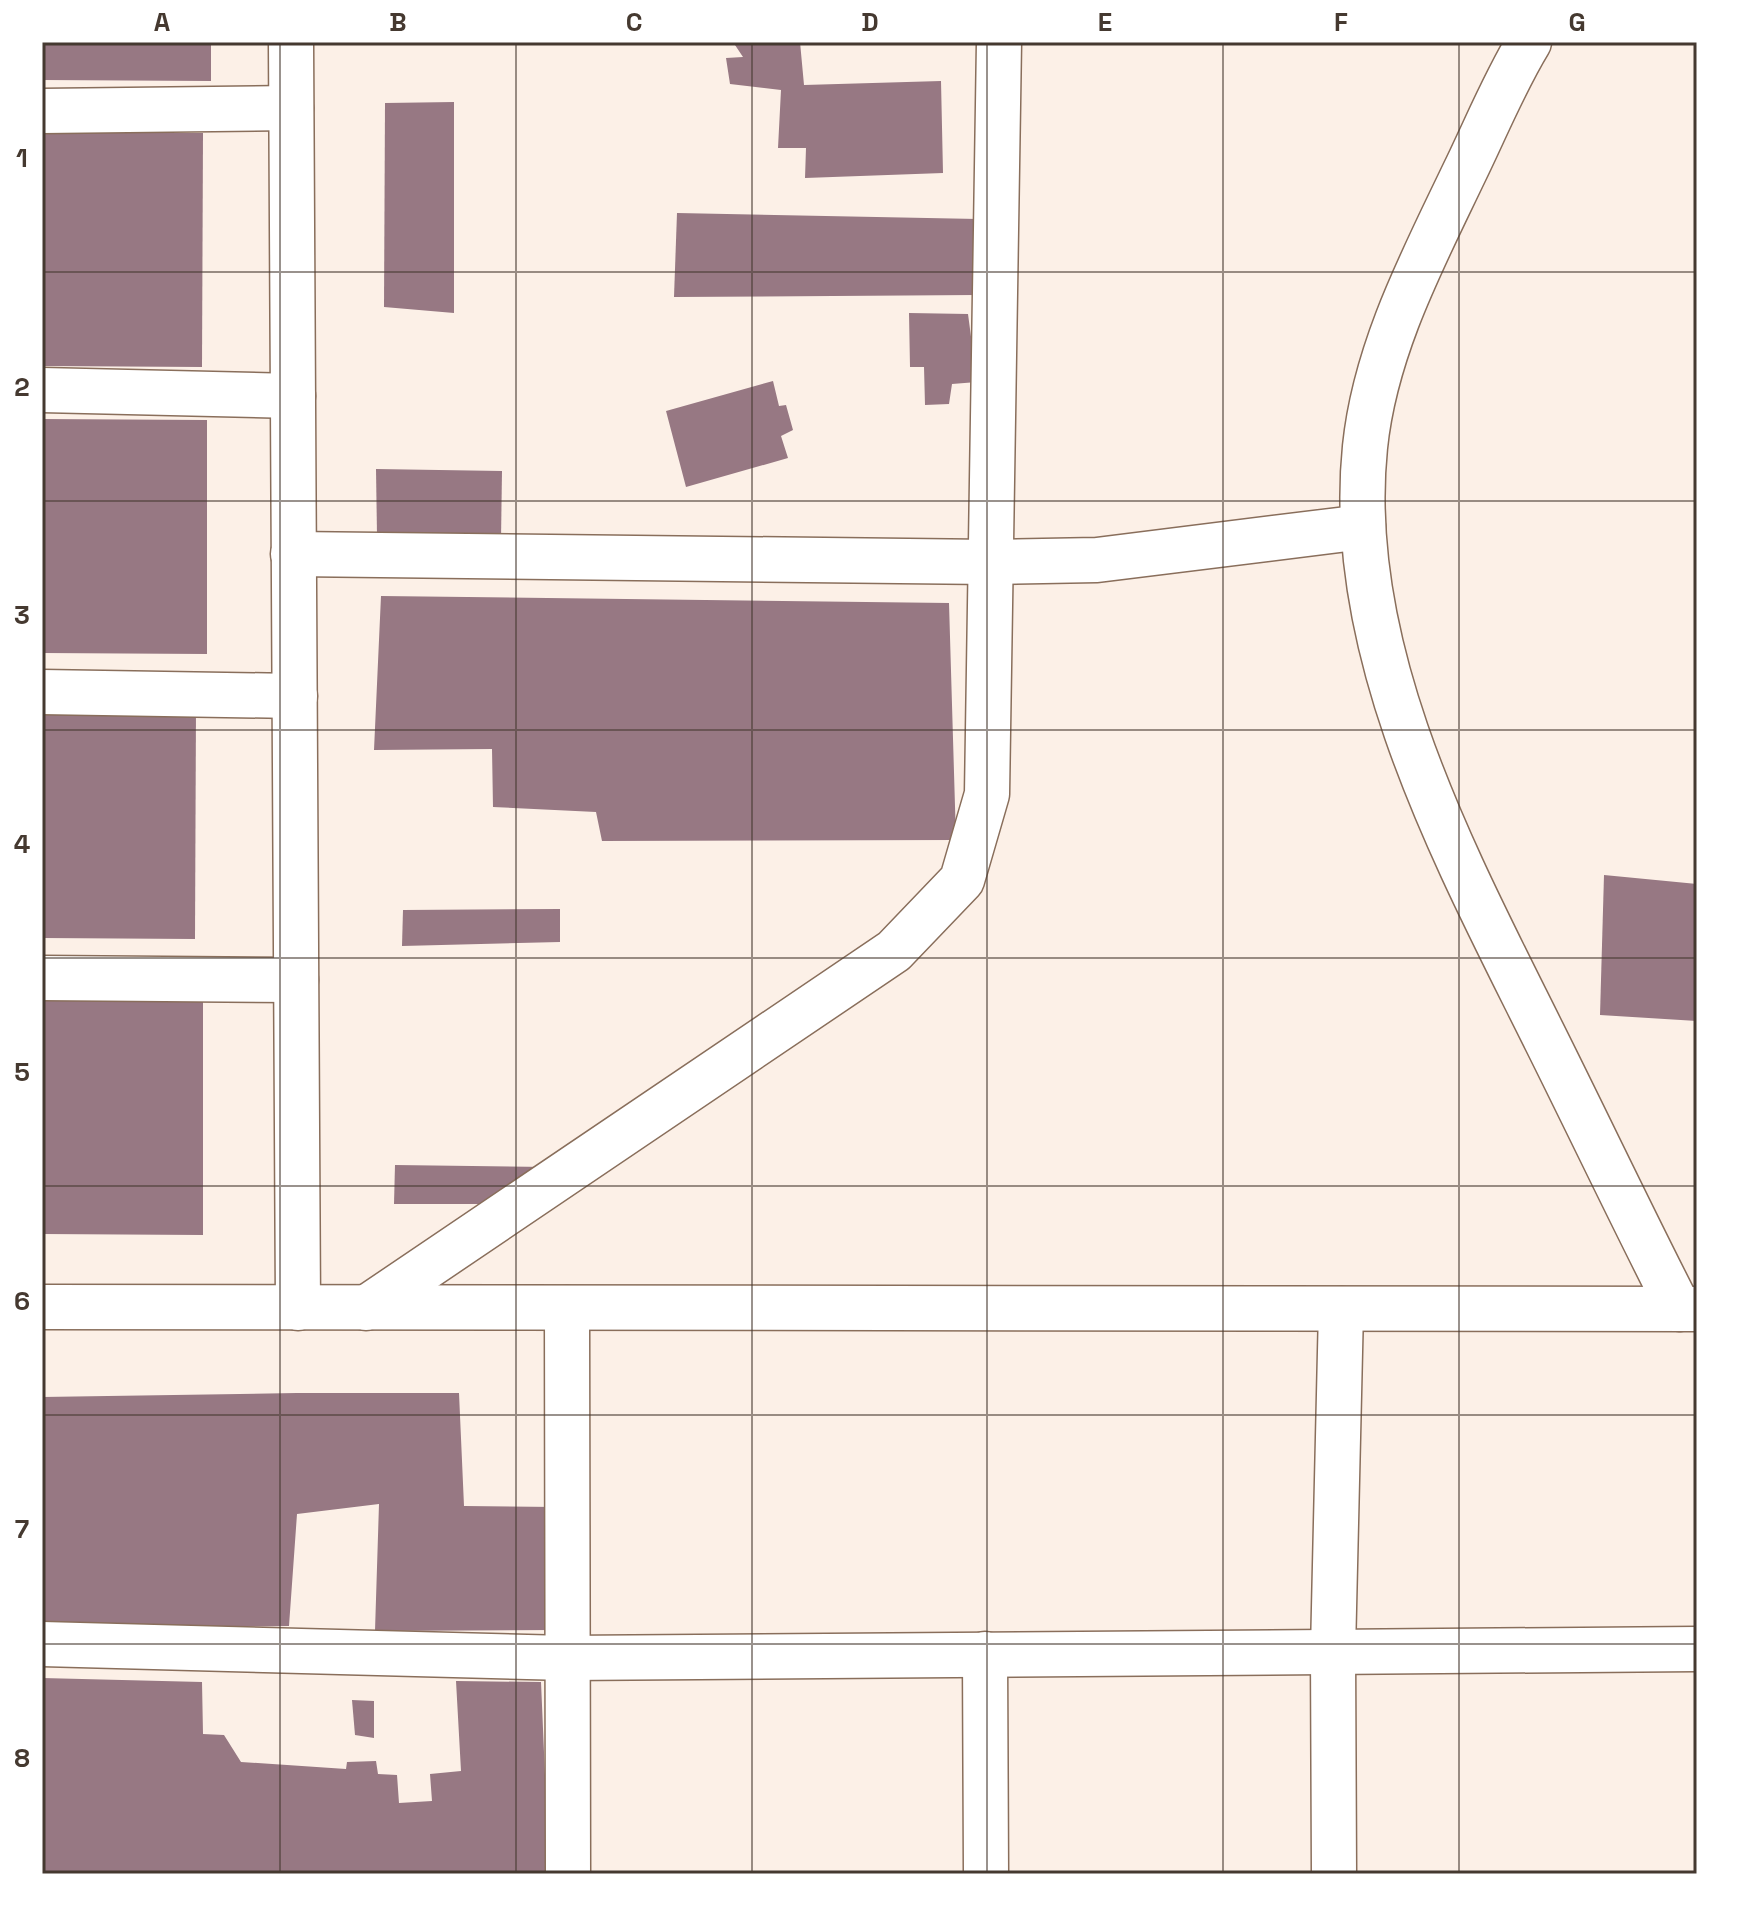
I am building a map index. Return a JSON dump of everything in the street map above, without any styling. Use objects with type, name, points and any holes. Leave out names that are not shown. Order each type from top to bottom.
[{"type":"street","points":[[291,42],[298,1308]]},
{"type":"street","points":[[366,1308],[894,951],[962,880],[987,794],[999,42]]},
{"type":"street","points":[[42,1307],[1688,1309],[1470,888],[1416,755],[1384,662],[1363,527],[1365,448],[1379,368],[1419,267],[1529,42]]},
{"type":"street","points":[[42,111],[291,108]]},
{"type":"street","points":[[42,390],[293,396]]},
{"type":"street","points":[[293,554],[991,562],[1097,560],[1363,527]]},
{"type":"street","points":[[42,692],[295,696]]},
{"type":"street","points":[[42,978],[296,980]]},
{"type":"street","points":[[567,1308],[568,1874]]},
{"type":"street","points":[[1334,1874],[1333,1651],[1341,1309]]},
{"type":"street","points":[[42,1644],[566,1658],[1697,1649]]},
{"type":"street","points":[[985,1654],[986,1874]]},
{"type":"building","points":[[42,42],[211,42],[211,81],[42,80]]},
{"type":"building","points":[[733,42],[800,42],[804,85],[941,81],[943,173],[805,178],[806,148],[778,148],[781,90],[730,84],[726,58],[743,57]]},
{"type":"building","points":[[454,102],[454,313],[384,307],[385,103]]},
{"type":"building","points":[[42,133],[203,133],[202,367],[42,366]]},
{"type":"building","points":[[677,213],[978,219],[976,295],[674,297]]},
{"type":"building","points":[[909,313],[968,314],[977,382],[952,384],[949,404],[925,405],[924,367],[910,367]]},
{"type":"building","points":[[773,381],[779,406],[786,405],[793,430],[781,436],[788,458],[686,487],[666,411]]},
{"type":"building","points":[[42,419],[207,420],[207,654],[42,653]]},
{"type":"building","points":[[376,469],[502,471],[501,540],[377,535]]},
{"type":"building","points":[[381,596],[949,603],[956,840],[602,841],[596,812],[493,807],[492,749],[374,750]]},
{"type":"building","points":[[42,705],[196,706],[195,939],[42,938]]},
{"type":"building","points":[[1604,875],[1697,884],[1697,1021],[1600,1015]]},
{"type":"building","points":[[560,909],[560,942],[402,946],[403,910]]},
{"type":"building","points":[[42,1001],[203,1001],[203,1235],[42,1234]]},
{"type":"building","points":[[395,1165],[547,1167],[547,1204],[394,1204]]},
{"type":"building","points":[[459,1393],[464,1506],[555,1507],[557,1630],[375,1631],[379,1504],[297,1514],[289,1626],[42,1629],[42,1397]]},
{"type":"building","points":[[42,1678],[202,1682],[203,1734],[224,1735],[241,1762],[346,1769],[347,1762],[376,1761],[378,1774],[397,1775],[399,1803],[432,1801],[430,1774],[461,1771],[456,1681],[541,1682],[546,1799],[563,1874],[42,1874]]},
{"type":"building","points":[[352,1700],[374,1701],[374,1738],[355,1735]]}]
